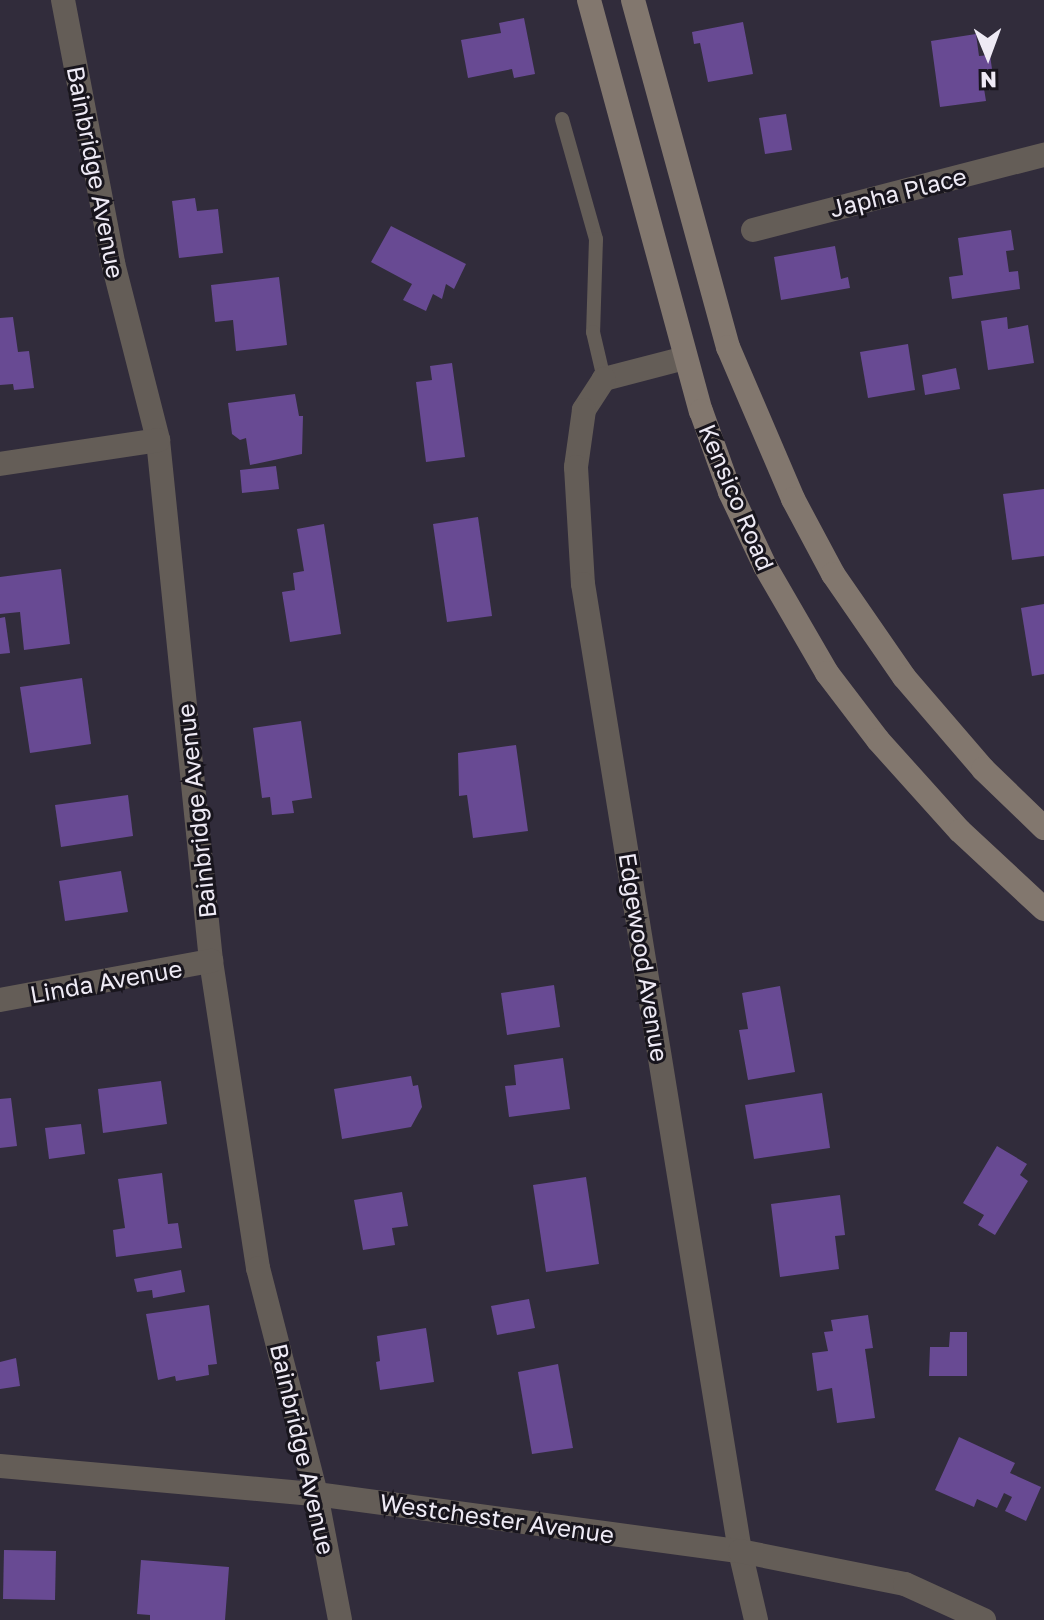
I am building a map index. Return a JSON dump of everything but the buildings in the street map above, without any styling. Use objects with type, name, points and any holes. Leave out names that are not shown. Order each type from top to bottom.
[{"type":"street","name":"Bainbridge Avenue","points":[[63,0],[113,263],[158,440],[211,961],[258,1268],[316,1494],[340,1620]]},
{"type":"street","name":"Kensico Road","points":[[589,0],[685,358],[715,452],[741,517],[785,604],[827,673],[878,740],[930,801],[1044,909]]},
{"type":"street","name":"Kensico Road","points":[[633,0],[728,347],[793,499],[833,574],[904,677],[983,769],[1044,828]]},
{"type":"street","name":"Japha Place","points":[[753,230],[1044,155]]},
{"type":"street","points":[[604,379],[685,358]]},
{"type":"street","name":"Edgewood Avenue","points":[[604,379],[584,410],[576,467],[583,584],[740,1551],[756,1620]]},
{"type":"street","points":[[0,464],[158,440]]},
{"type":"street","name":"Linda Avenue","points":[[0,1000],[211,961]]},
{"type":"street","name":"Westchester Avenue","points":[[0,1466],[316,1494],[740,1551],[905,1584],[984,1620]]},
{"type":"lane","points":[[562,119],[596,239],[593,332],[604,379]]}]
